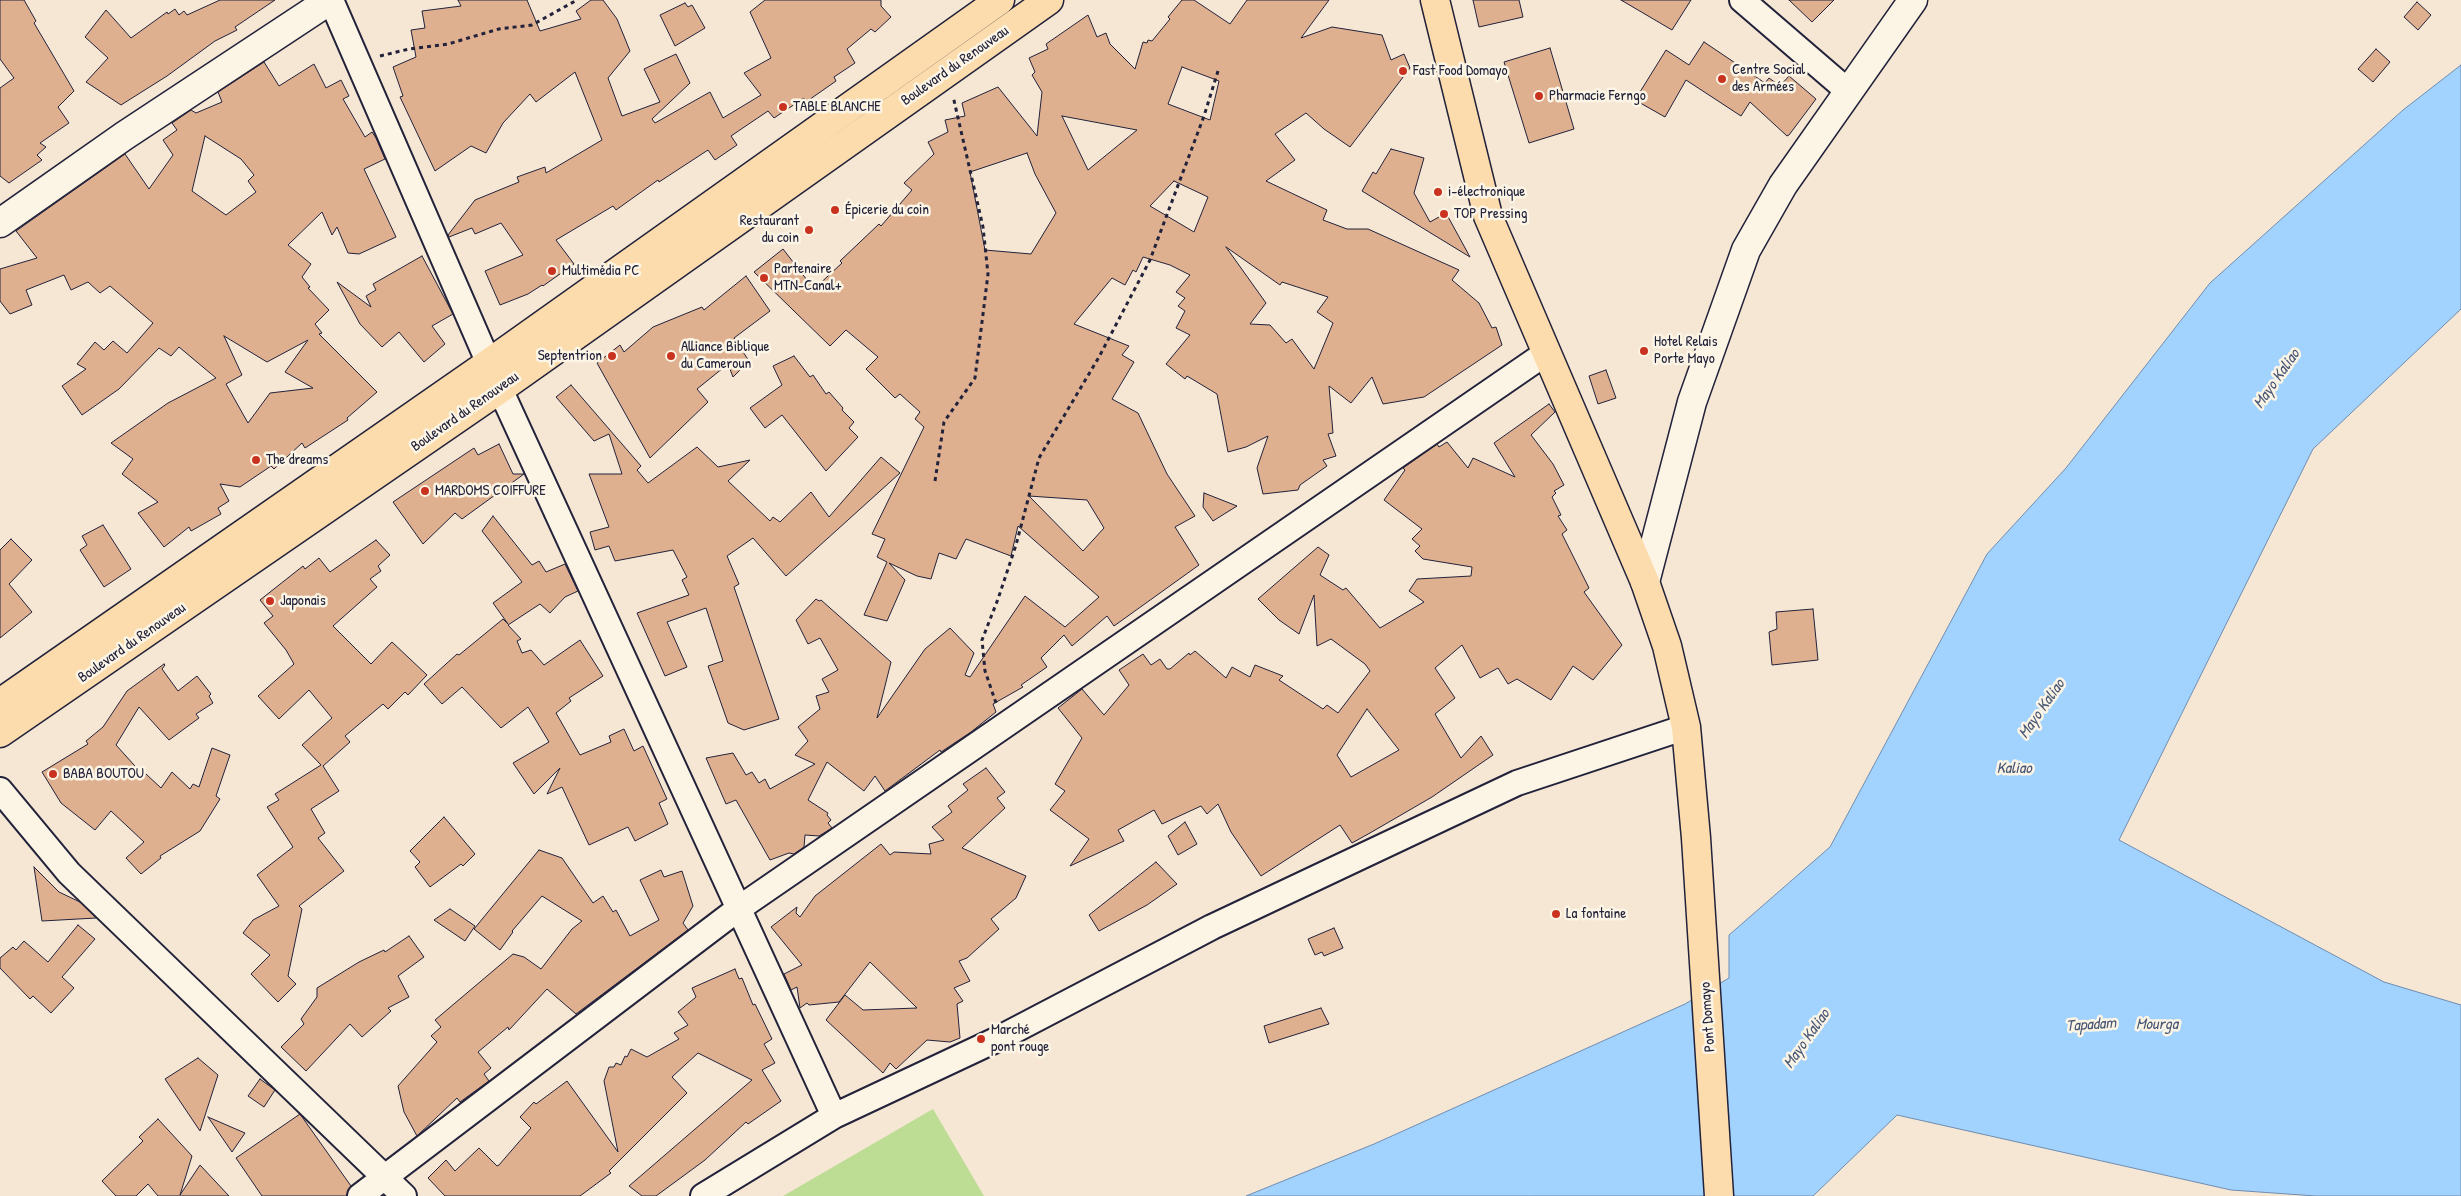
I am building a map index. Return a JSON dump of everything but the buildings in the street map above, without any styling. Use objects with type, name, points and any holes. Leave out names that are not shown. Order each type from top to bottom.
[{"type":"main road","name":"Boulevard du Renouveau","points":[[0,702],[489,363],[1000,0]]},
{"type":"main road","name":"Boulevard du Renouveau","points":[[0,733],[500,389],[1049,0]]},
{"type":"main road","name":"Pont Domayo","points":[[1435,0],[1488,216],[1645,582],[1667,646],[1686,726],[1696,838],[1719,1196]]},
{"type":"street","points":[[0,223],[124,136],[331,0],[500,389],[834,1116]]},
{"type":"street","points":[[1742,0],[1848,92]]},
{"type":"street","points":[[1645,582],[1692,402],[1746,250],[1783,185],[1913,0]]},
{"type":"street","points":[[360,1196],[738,909],[1546,353]]},
{"type":"street","points":[[703,1196],[834,1116],[998,1039],[1212,927],[1517,783],[1686,726]]},
{"type":"street","points":[[0,790],[69,873],[383,1178],[404,1196]]},
{"type":"path","points":[[357,61],[409,49],[448,44],[499,29],[532,25],[577,0]]},
{"type":"path","points":[[935,481],[944,422],[975,378],[988,274],[983,227],[947,71]]},
{"type":"path","points":[[1004,727],[985,671],[982,640],[1016,545],[1039,458],[1098,357],[1150,260],[1204,116],[1218,71]]},
{"type":"green space","points":[[933,1109],[984,1196],[783,1196]]},
{"type":"water","name":"Kaliao","points":[[2461,65],[2461,309],[2313,449],[2119,840],[2384,982],[2461,1005],[2461,1196],[2316,1196],[2231,1190],[1897,1115],[1813,1196],[1246,1196],[1374,1144],[1685,1004],[1729,978],[1729,935],[1830,847],[1987,554],[2066,468],[2210,283],[2403,110]]},
{"type":"place","name":"Fast Food Domayo","points":[[1403,71]]},
{"type":"place","name":"Centre Social des Armées","points":[[1722,79]]},
{"type":"place","name":"Pharmacie Ferngo","points":[[1539,96]]},
{"type":"place","name":"TABLE BLANCHE","points":[[783,107]]},
{"type":"place","name":"i-électronique","points":[[1438,192]]},
{"type":"place","name":"Épicerie du coin","points":[[835,210]]},
{"type":"place","name":"TOP Pressing","points":[[1444,214]]},
{"type":"place","name":"Restaurant du coin","points":[[809,230]]},
{"type":"place","name":"Multimédia PC","points":[[552,271]]},
{"type":"place","name":"Partenaire MTN-Canal+","points":[[764,278]]},
{"type":"place","name":"Hotel Relais Porte Mayo","points":[[1644,351]]},
{"type":"place","name":"Septentrion","points":[[612,356]]},
{"type":"place","name":"Alliance Biblique du Cameroun","points":[[671,356]]},
{"type":"place","name":"The dreams","points":[[256,460]]},
{"type":"place","name":"MARDOMS COIFFURE","points":[[425,491]]},
{"type":"place","name":"Japonais","points":[[270,601]]},
{"type":"place","name":"BABA BOUTOU","points":[[53,774]]},
{"type":"place","name":"La fontaine","points":[[1556,914]]},
{"type":"place","name":"Marché pont rouge","points":[[981,1039]]},
{"type":"water label","name":"Mayo Kaliao","points":[[2277,379]]},
{"type":"water label","name":"Mayo Kaliao","points":[[2042,709]]},
{"type":"water label","name":"Tapadam","points":[[2091,1025]]},
{"type":"water label","name":"Mourga","points":[[2157,1025]]},
{"type":"water label","name":"Mayo Kaliao","points":[[1807,1039]]}]
